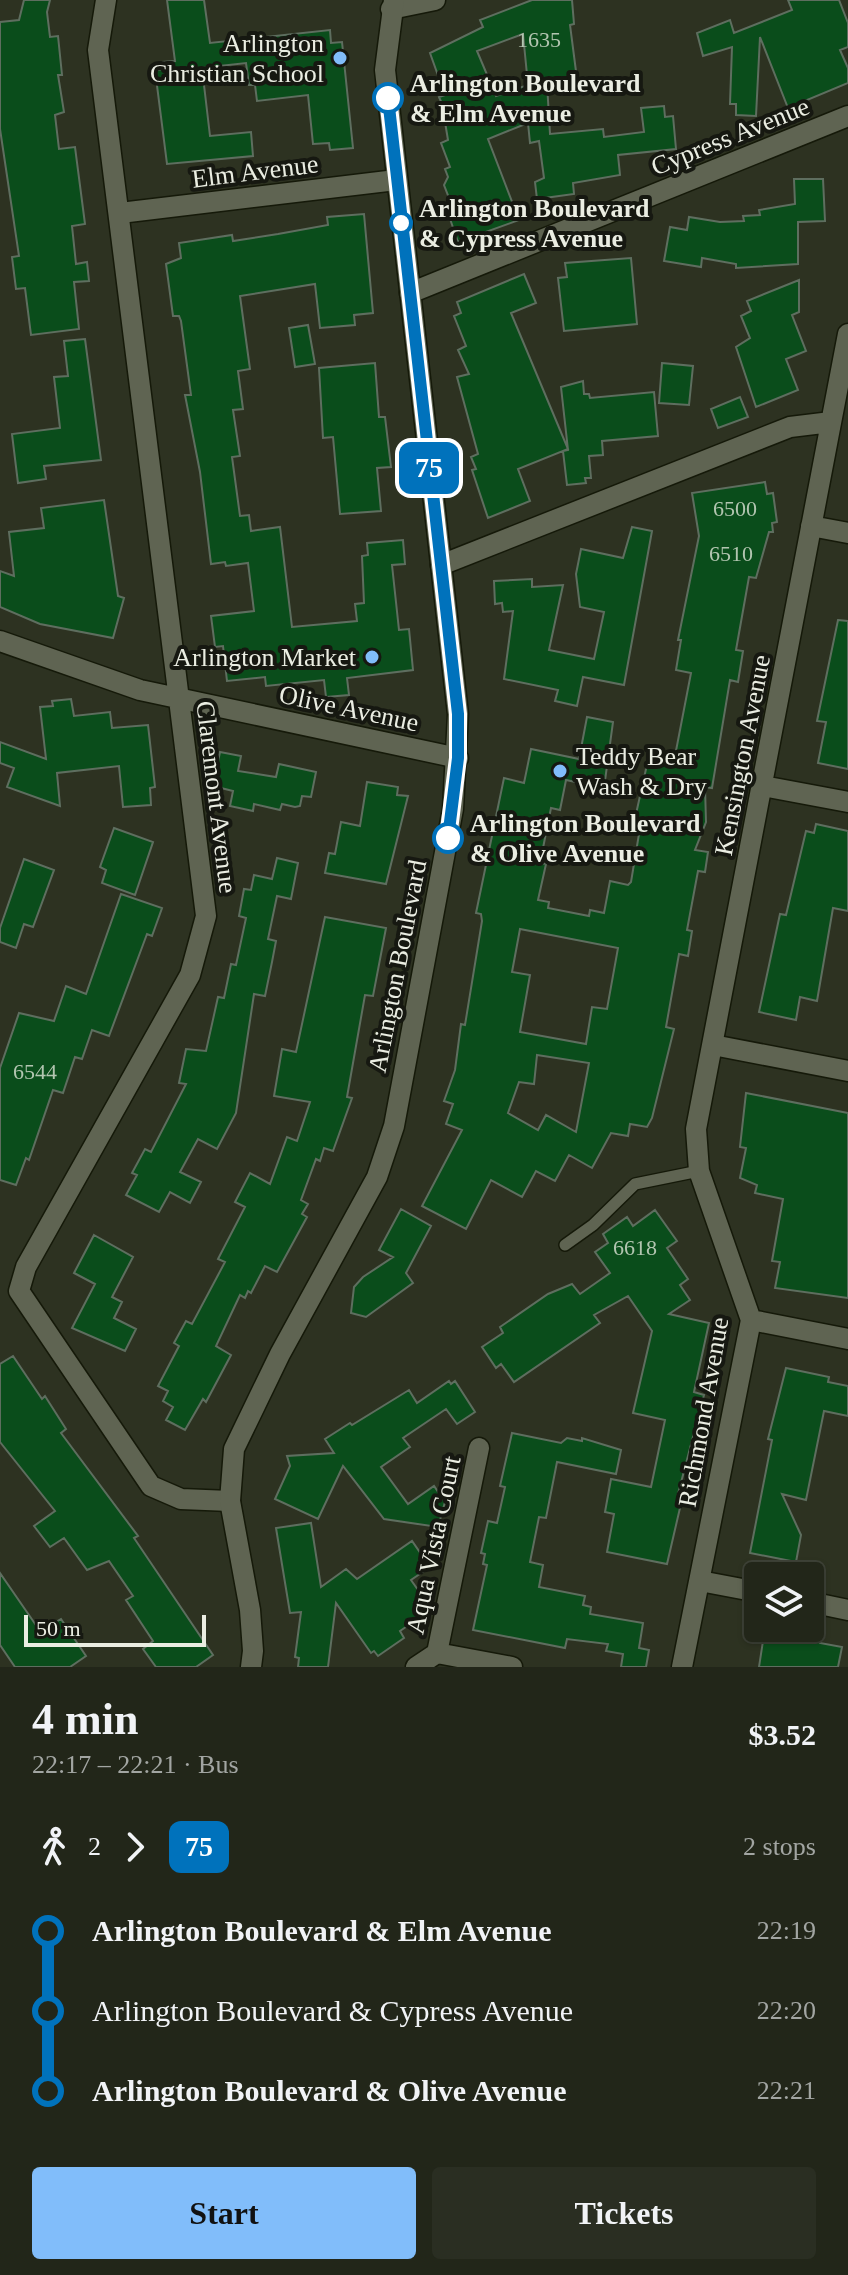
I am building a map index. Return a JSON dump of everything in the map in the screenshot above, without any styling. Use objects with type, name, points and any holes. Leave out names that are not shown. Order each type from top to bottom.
[{"type":"street","name":"Claremont Avenue","points":[[106,0],[98,50],[206,916],[190,975],[26,1267],[19,1291],[151,1486],[181,1499],[230,1501]]},
{"type":"street","points":[[392,4],[435,0]]},
{"type":"street","name":"Arlington Boulevard","points":[[251,1667],[250,1610],[230,1501],[234,1449],[280,1354],[377,1177],[394,1126],[453,809],[458,758],[458,714],[385,70],[392,4]]},
{"type":"street","name":"Cypress Avenue","points":[[410,293],[848,116]]},
{"type":"street","name":"Elm Avenue","points":[[120,213],[396,180]]},
{"type":"street","name":"Kensington Avenue","points":[[699,1171],[696,1129],[848,334]]},
{"type":"street","points":[[441,565],[790,427],[831,422]]},
{"type":"street","points":[[811,526],[848,533]]},
{"type":"street","name":"Olive Avenue","points":[[0,641],[140,690],[458,758]]},
{"type":"street","points":[[763,786],[848,802]]},
{"type":"street","points":[[713,1045],[848,1071]]},
{"type":"street","name":"Richmond Avenue","points":[[682,1667],[751,1320],[699,1171]]},
{"type":"street","points":[[751,1320],[848,1339]]},
{"type":"street","name":"Aqua Vista Court","points":[[437,1653],[479,1448]]},
{"type":"street","points":[[700,1581],[744,1589]]},
{"type":"street","points":[[824,1605],[848,1610]]},
{"type":"street","points":[[416,1667],[437,1653],[512,1667]]},
{"type":"lane","points":[[565,1245],[593,1225],[635,1184],[699,1171]]},
{"type":"building","points":[[24,0],[50,0],[47,12],[50,37],[58,36],[62,75],[58,75],[64,112],[55,115],[59,149],[75,147],[85,224],[72,226],[76,264],[87,262],[89,281],[74,282],[79,329],[31,335],[25,288],[16,289],[12,257],[19,256],[0,129],[0,22],[19,20]]},
{"type":"building","points":[[167,0],[204,0],[210,43],[330,30],[331,43],[342,42],[353,148],[330,150],[329,143],[313,144],[308,95],[257,101],[255,85],[249,85],[246,63],[202,68],[210,136],[251,132],[253,156],[167,164],[155,70],[164,69],[163,62],[175,61]]},
{"type":"building","points":[[532,0],[572,0],[574,24],[570,25],[577,79],[547,83],[550,134],[603,129],[604,137],[644,132],[641,108],[664,106],[665,117],[673,116],[676,149],[618,155],[620,175],[573,183],[574,194],[537,199],[535,182],[544,178],[539,141],[530,143],[528,123],[488,139],[519,220],[458,242],[448,213],[454,211],[444,185],[448,177],[445,169],[450,167],[441,143],[448,140],[445,122],[449,120],[439,97],[445,95],[430,53],[483,27],[480,20]],"holes":[[[523,34],[528,85],[496,96],[477,51]]]},
{"type":"building","points":[[788,0],[839,0],[848,23],[848,47],[840,50],[848,68],[848,83],[788,108],[760,37],[756,116],[736,115],[736,104],[730,104],[732,47],[703,56],[697,33],[730,20],[734,33],[792,10]]},
{"type":"building","points":[[794,179],[823,179],[825,221],[798,222],[798,264],[736,268],[736,264],[702,258],[701,267],[664,261],[670,227],[687,230],[689,217],[720,222],[744,221],[743,216],[760,215],[759,210],[795,204]]},
{"type":"building","points":[[364,214],[373,313],[354,315],[355,325],[320,328],[315,284],[240,296],[250,369],[238,371],[243,409],[233,410],[240,456],[232,457],[240,516],[249,515],[251,531],[280,527],[292,627],[357,621],[355,604],[364,603],[362,556],[368,555],[367,543],[403,540],[405,564],[392,565],[399,630],[409,629],[413,670],[347,678],[349,695],[326,697],[324,680],[266,686],[265,677],[227,681],[223,646],[215,647],[211,616],[254,611],[248,563],[226,566],[225,562],[211,564],[200,472],[185,395],[191,395],[181,321],[179,316],[173,316],[166,264],[181,258],[179,243],[232,235],[233,241],[278,234],[328,225],[327,217]]},
{"type":"building","points":[[631,258],[637,324],[564,331],[558,278],[567,277],[565,263]]},
{"type":"building","points":[[524,274],[536,303],[511,313],[568,449],[518,469],[530,501],[488,518],[472,470],[476,469],[471,457],[478,454],[457,377],[469,374],[458,350],[466,346],[454,316],[461,313],[457,302]]},
{"type":"building","points":[[799,280],[799,312],[792,315],[806,351],[786,359],[798,390],[756,407],[736,347],[750,338],[741,316],[751,311],[747,301]]},
{"type":"building","points":[[308,325],[315,364],[295,367],[289,328]]},
{"type":"building","points":[[85,339],[101,460],[44,466],[46,479],[18,483],[12,434],[60,428],[54,377],[68,376],[64,341]]},
{"type":"building","points":[[375,363],[379,417],[385,417],[391,467],[377,468],[381,511],[340,514],[333,437],[323,438],[319,368]]},
{"type":"building","points":[[662,363],[693,366],[689,405],[659,403]]},
{"type":"building","points":[[583,381],[584,394],[589,394],[590,398],[654,392],[658,436],[602,441],[603,455],[589,456],[591,478],[585,478],[586,483],[567,485],[563,451],[568,450],[561,387]]},
{"type":"building","points":[[740,397],[748,417],[718,428],[711,409]]},
{"type":"building","points":[[765,482],[767,494],[773,493],[777,522],[772,523],[773,532],[769,532],[756,578],[749,577],[736,650],[743,651],[738,682],[730,680],[712,788],[705,787],[706,822],[695,850],[708,852],[705,872],[698,871],[687,930],[692,931],[688,956],[679,954],[666,1027],[674,1029],[652,1118],[647,1127],[630,1124],[628,1136],[611,1133],[592,1168],[569,1155],[555,1181],[536,1171],[522,1197],[491,1180],[466,1229],[422,1206],[462,1130],[446,1124],[453,1104],[444,1101],[455,1070],[461,1024],[465,1025],[482,921],[481,914],[476,913],[504,778],[524,783],[531,749],[579,759],[587,717],[613,722],[604,788],[566,780],[560,810],[551,808],[540,863],[546,864],[538,900],[549,902],[548,908],[589,916],[590,910],[604,913],[610,881],[628,885],[631,882],[639,834],[632,832],[650,751],[675,756],[691,673],[676,670],[681,640],[678,640],[699,536],[692,493]],"holes":[[[520,929],[618,948],[607,1009],[592,1007],[586,1044],[520,1032],[530,975],[512,972]],[[537,1055],[589,1063],[576,1132],[546,1115],[538,1130],[508,1113],[519,1082],[534,1084]]]},
{"type":"building","points":[[104,500],[118,596],[124,598],[113,638],[40,624],[0,607],[0,571],[14,576],[9,532],[44,528],[41,508]]},
{"type":"building","points":[[632,527],[652,531],[624,685],[583,677],[577,706],[555,701],[558,690],[504,679],[513,611],[503,612],[502,603],[495,604],[494,581],[532,579],[532,587],[563,585],[549,650],[594,659],[604,612],[580,607],[576,574],[581,549],[623,558]]},
{"type":"building","points":[[838,620],[848,621],[848,769],[818,763],[826,722],[817,721]]},
{"type":"building","points":[[71,699],[74,716],[110,712],[112,728],[148,725],[155,787],[150,788],[151,805],[123,807],[119,766],[57,773],[60,806],[7,787],[14,768],[0,763],[0,742],[46,759],[40,707],[53,706],[52,701]]},
{"type":"building","points":[[220,752],[241,756],[238,771],[276,777],[279,764],[316,772],[311,797],[302,796],[300,806],[282,804],[280,810],[254,804],[253,811],[230,806],[233,791],[213,786]]},
{"type":"building","points":[[367,782],[398,787],[397,795],[408,796],[386,884],[325,873],[329,853],[335,854],[341,822],[360,826]]},
{"type":"building","points":[[816,824],[848,831],[848,911],[833,908],[817,1001],[800,997],[796,1020],[759,1012],[780,914],[786,915],[806,831],[814,833]]},
{"type":"building","points":[[114,828],[153,842],[135,895],[102,883],[106,870],[100,867]]},
{"type":"building","points":[[277,858],[298,863],[291,899],[277,896],[268,939],[276,941],[265,996],[254,994],[236,1113],[217,1149],[198,1139],[180,1172],[201,1182],[190,1203],[170,1192],[159,1212],[126,1195],[137,1175],[132,1173],[145,1149],[151,1152],[186,1084],[179,1083],[186,1049],[206,1051],[218,997],[224,998],[231,964],[236,965],[246,918],[239,916],[244,889],[251,890],[254,875],[272,879]]},
{"type":"building","points":[[24,859],[54,870],[33,927],[24,924],[16,948],[0,942],[0,928]]},
{"type":"building","points":[[121,894],[162,908],[152,936],[147,934],[109,1036],[92,1030],[82,1059],[75,1057],[63,1093],[53,1090],[29,1160],[26,1158],[16,1185],[0,1180],[0,1068],[19,1013],[54,1021],[66,986],[86,994]]},
{"type":"building","points":[[325,917],[386,928],[373,996],[365,995],[347,1097],[352,1098],[333,1151],[324,1148],[320,1161],[316,1159],[301,1200],[308,1204],[302,1214],[307,1217],[277,1272],[265,1266],[251,1293],[248,1291],[245,1298],[240,1295],[216,1346],[231,1355],[206,1402],[203,1399],[185,1430],[166,1420],[173,1407],[163,1401],[168,1391],[158,1386],[179,1346],[174,1343],[186,1321],[192,1324],[225,1262],[218,1259],[245,1207],[235,1202],[250,1173],[270,1184],[287,1137],[297,1141],[310,1102],[274,1096],[282,1049],[296,1052]]},
{"type":"building","points":[[746,1093],[848,1113],[848,1298],[775,1288],[780,1262],[772,1261],[783,1199],[755,1193],[757,1185],[740,1178],[746,1148],[740,1147]]},
{"type":"building","points":[[401,1209],[431,1226],[406,1273],[413,1283],[366,1317],[351,1313],[354,1287],[363,1277],[393,1257],[379,1250]]},
{"type":"building","points":[[655,1210],[677,1241],[667,1248],[688,1279],[680,1285],[690,1300],[669,1314],[709,1323],[694,1392],[704,1395],[678,1494],[683,1495],[667,1564],[607,1552],[614,1514],[605,1512],[611,1479],[651,1487],[665,1420],[633,1413],[652,1331],[628,1296],[594,1315],[600,1323],[514,1382],[501,1364],[496,1368],[482,1347],[503,1333],[500,1327],[548,1294],[572,1284],[580,1294],[610,1273],[595,1252],[608,1243],[603,1234],[627,1217],[633,1226]]},
{"type":"building","points":[[94,1235],[133,1257],[112,1297],[122,1302],[114,1318],[136,1329],[125,1351],[72,1328],[95,1284],[74,1273]]},
{"type":"building","points":[[13,1356],[42,1399],[45,1396],[66,1429],[61,1433],[138,1536],[134,1538],[213,1655],[196,1667],[156,1667],[143,1649],[153,1641],[126,1600],[133,1596],[109,1561],[87,1570],[64,1538],[50,1547],[34,1526],[55,1511],[0,1442],[0,1364]]},
{"type":"building","points":[[786,1368],[829,1377],[828,1382],[848,1386],[848,1416],[824,1411],[806,1500],[782,1494],[801,1535],[796,1562],[750,1553],[772,1440],[768,1439]]},
{"type":"building","points":[[449,1381],[451,1384],[455,1381],[475,1412],[457,1424],[446,1409],[403,1438],[410,1447],[381,1467],[408,1504],[434,1486],[445,1502],[438,1527],[384,1519],[343,1466],[318,1519],[275,1499],[290,1466],[287,1456],[334,1453],[325,1439],[350,1423],[352,1425],[409,1390],[417,1403]]},
{"type":"building","points":[[512,1433],[561,1443],[567,1438],[582,1441],[582,1438],[621,1450],[616,1474],[557,1462],[546,1518],[539,1517],[530,1562],[543,1565],[539,1587],[585,1596],[583,1605],[591,1607],[590,1614],[643,1623],[639,1648],[649,1650],[646,1667],[621,1667],[623,1654],[606,1651],[608,1644],[567,1639],[565,1648],[473,1630],[487,1565],[483,1564],[485,1554],[481,1553],[488,1521],[497,1523],[505,1487],[500,1486]]},
{"type":"building","points":[[311,1523],[321,1587],[346,1569],[357,1579],[412,1541],[430,1567],[411,1580],[423,1597],[414,1603],[422,1616],[400,1631],[404,1638],[378,1656],[374,1651],[371,1653],[336,1603],[328,1667],[298,1667],[299,1658],[295,1657],[301,1612],[290,1613],[276,1528]]},
{"type":"building","points":[[0,1573],[40,1631],[61,1619],[86,1656],[70,1667],[15,1667],[0,1645]]},
{"type":"building","points":[[763,1642],[820,1642],[842,1647],[838,1667],[759,1667]]},
{"type":"bus line","name":"75","points":[[388,98],[458,714],[458,758],[448,838]]},
{"type":"place","name":"Arlington Christian School","points":[[340,58]]},
{"type":"place","name":"Arlington Boulevard & Elm Avenue","points":[[388,98]]},
{"type":"place","name":"Arlington Boulevard & Cypress Avenue","points":[[401,223]]},
{"type":"place","name":"Arlington Market","points":[[372,657]]},
{"type":"place","name":"Teddy Bear Wash & Dry","points":[[560,771]]},
{"type":"place","name":"Arlington Boulevard & Olive Avenue","points":[[448,838]]}]
